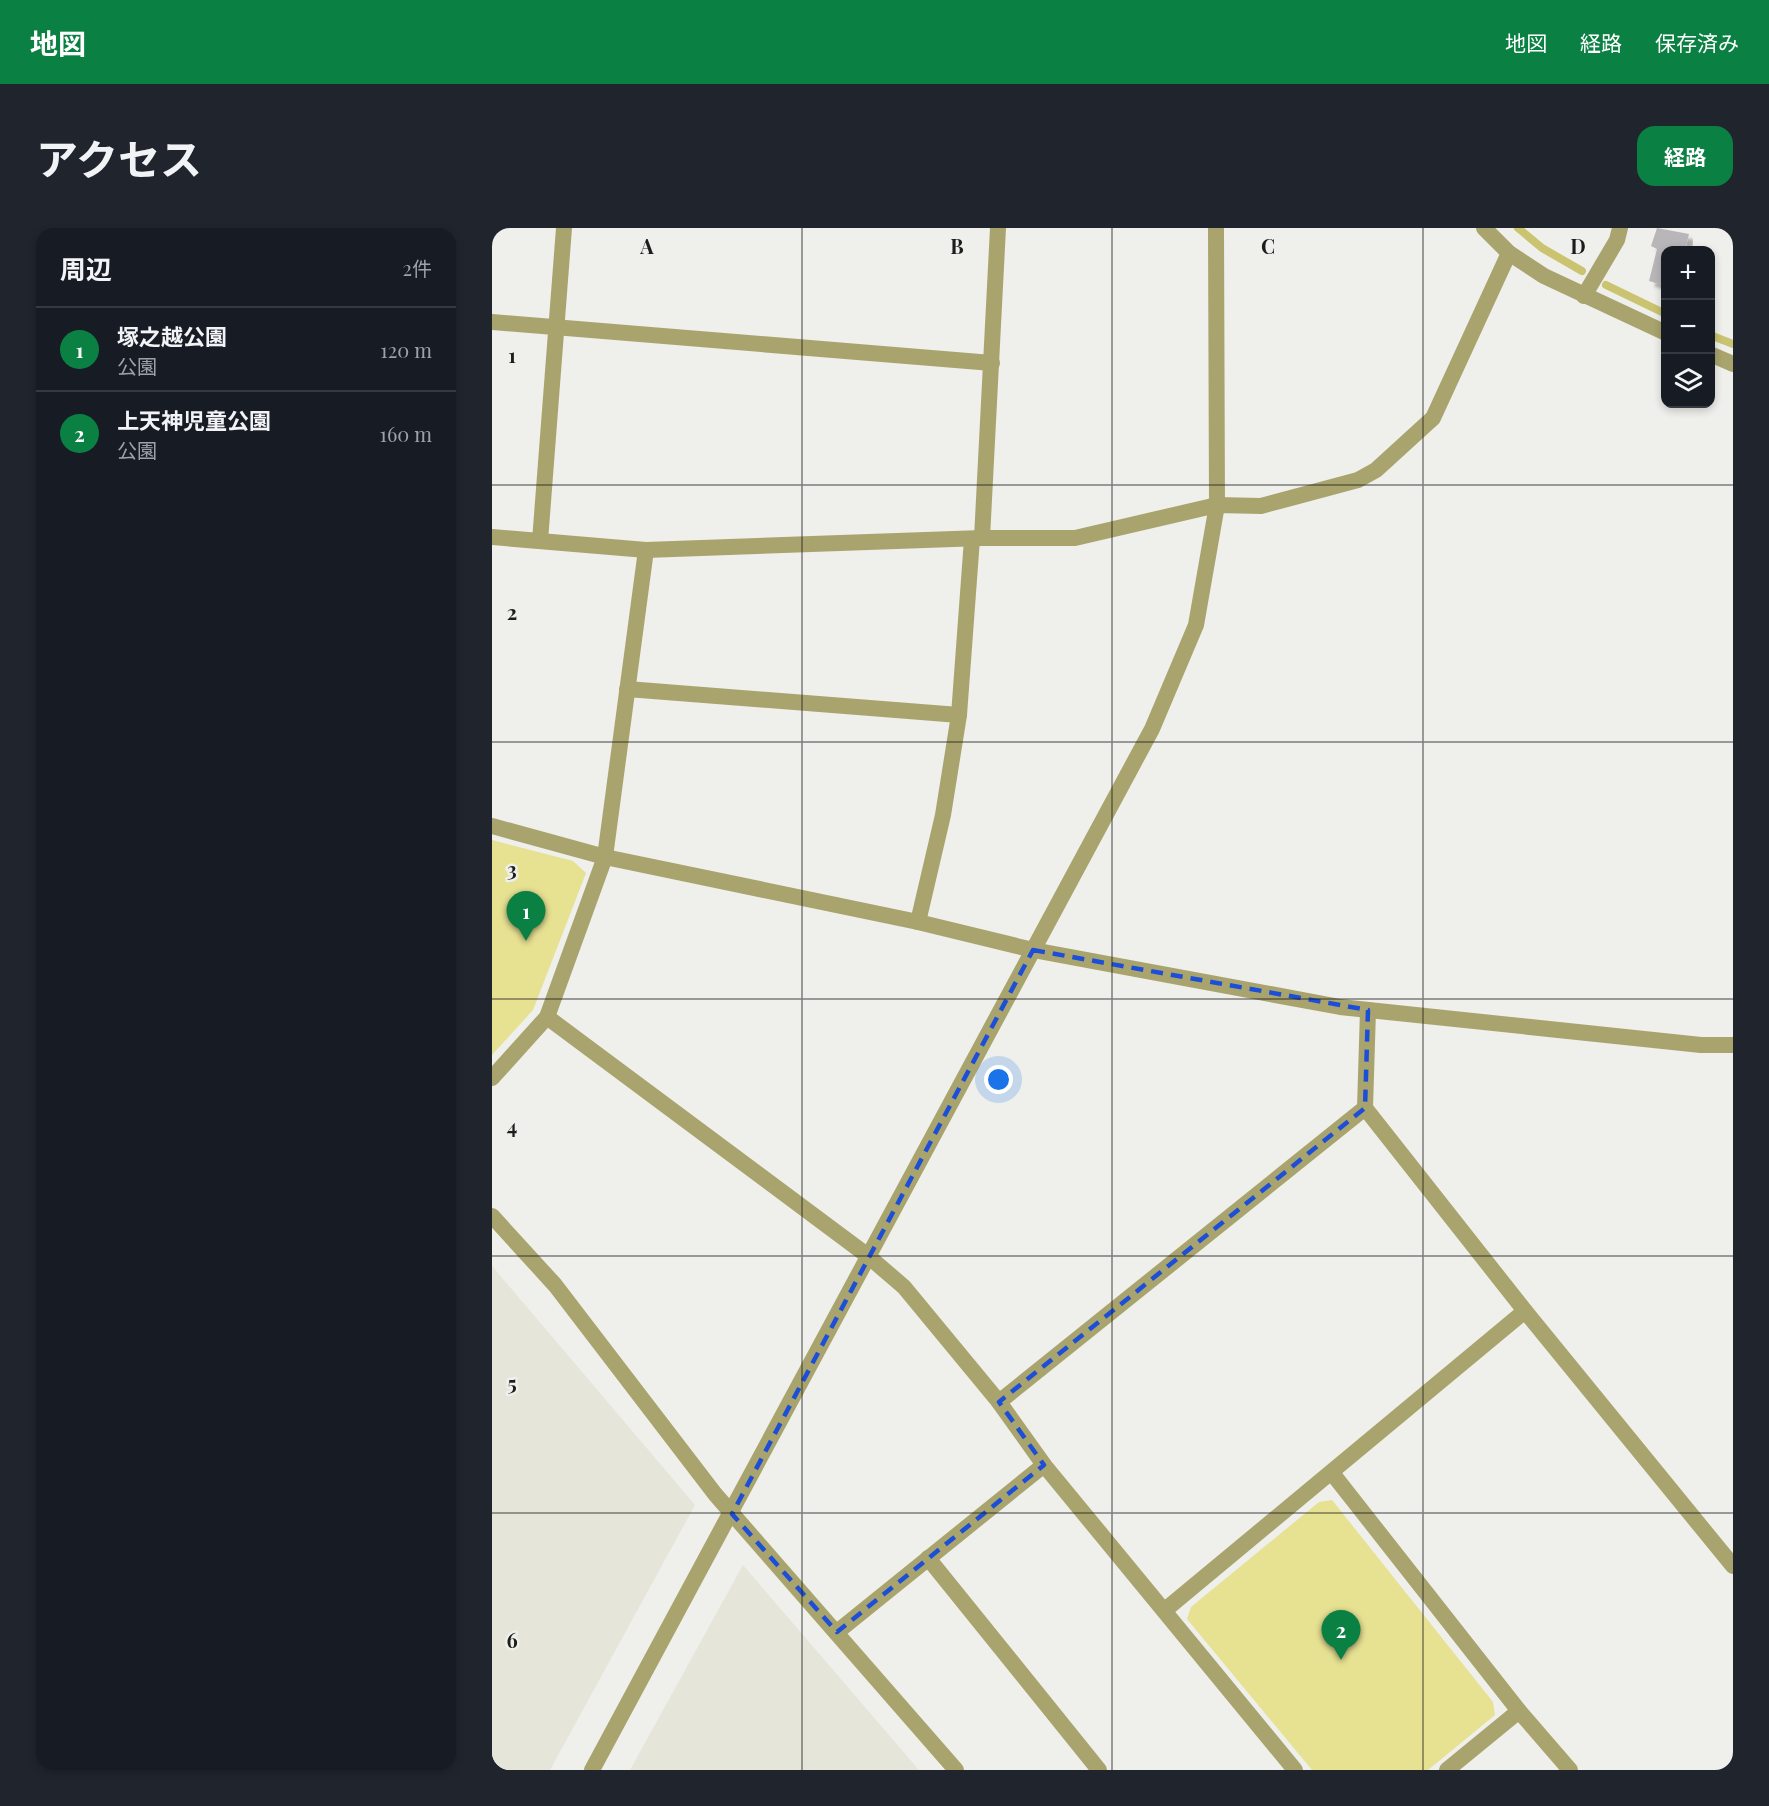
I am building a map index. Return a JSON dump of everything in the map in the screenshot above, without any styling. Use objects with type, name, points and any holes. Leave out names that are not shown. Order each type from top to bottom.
[{"type":"street","points":[[540,541],[564,228]]},
{"type":"street","points":[[918,922],[943,815],[959,715],[992,363],[998,228]]},
{"type":"street","points":[[592,1770],[732,1514],[1152,729],[1197,625],[1217,505],[1216,228]]},
{"type":"street","points":[[1485,228],[1509,253],[1544,276],[1661,331]]},
{"type":"street","points":[[1584,296],[1617,240],[1620,228]]},
{"type":"street","points":[[492,537],[646,550],[1075,538],[1217,505],[1261,506],[1358,480],[1376,470],[1433,418],[1509,253]]},
{"type":"street","points":[[492,322],[992,363]]},
{"type":"street","points":[[1715,356],[1733,364]]},
{"type":"street","points":[[492,1078],[547,1017],[605,857],[646,550]]},
{"type":"street","points":[[627,689],[959,715]]},
{"type":"street","points":[[492,826],[605,857],[918,922],[1033,950],[1340,1007],[1701,1045],[1733,1045]]},
{"type":"street","points":[[1368,1010],[1365,1108],[1525,1311],[1733,1566]]},
{"type":"street","points":[[547,1017],[868,1256],[904,1287],[999,1402],[1044,1465],[1295,1770]]},
{"type":"street","points":[[999,1402],[1365,1108]]},
{"type":"street","points":[[492,1216],[555,1285],[732,1514],[956,1770]]},
{"type":"street","points":[[1165,1610],[1525,1311]]},
{"type":"street","points":[[837,1632],[1044,1465]]},
{"type":"street","points":[[1332,1473],[1519,1711],[1570,1770]]},
{"type":"street","points":[[928,1558],[1099,1770]]},
{"type":"street","points":[[1447,1770],[1519,1711]]},
{"type":"highlighted area","points":[[1033,950],[1368,1010],[1365,1108],[999,1402],[1044,1465],[837,1632],[732,1514]]},
{"type":"shaded area","points":[[492,840],[573,861],[586,873],[533,1010],[492,1055]]},
{"type":"shaded area","points":[[492,1266],[695,1505],[550,1770],[492,1770]]},
{"type":"shaded area","points":[[1332,1500],[1493,1702],[1495,1715],[1428,1770],[1312,1770],[1187,1619],[1191,1607],[1319,1502]]},
{"type":"shaded area","points":[[743,1565],[919,1770],[630,1770]]},
{"type":"building","points":[[1657,228],[1689,234],[1686,246],[1661,246],[1661,285],[1649,281],[1657,249],[1651,246]]},
{"type":"waterway","points":[[1518,228],[1542,248],[1582,271]]},
{"type":"waterway","points":[[1606,285],[1661,312]]},
{"type":"waterway","points":[[1715,337],[1733,344]]},
{"type":"place","name":"塚之越公園","points":[[526,941]]},
{"type":"place","name":"上天神児童公園","points":[[1341,1660]]}]
